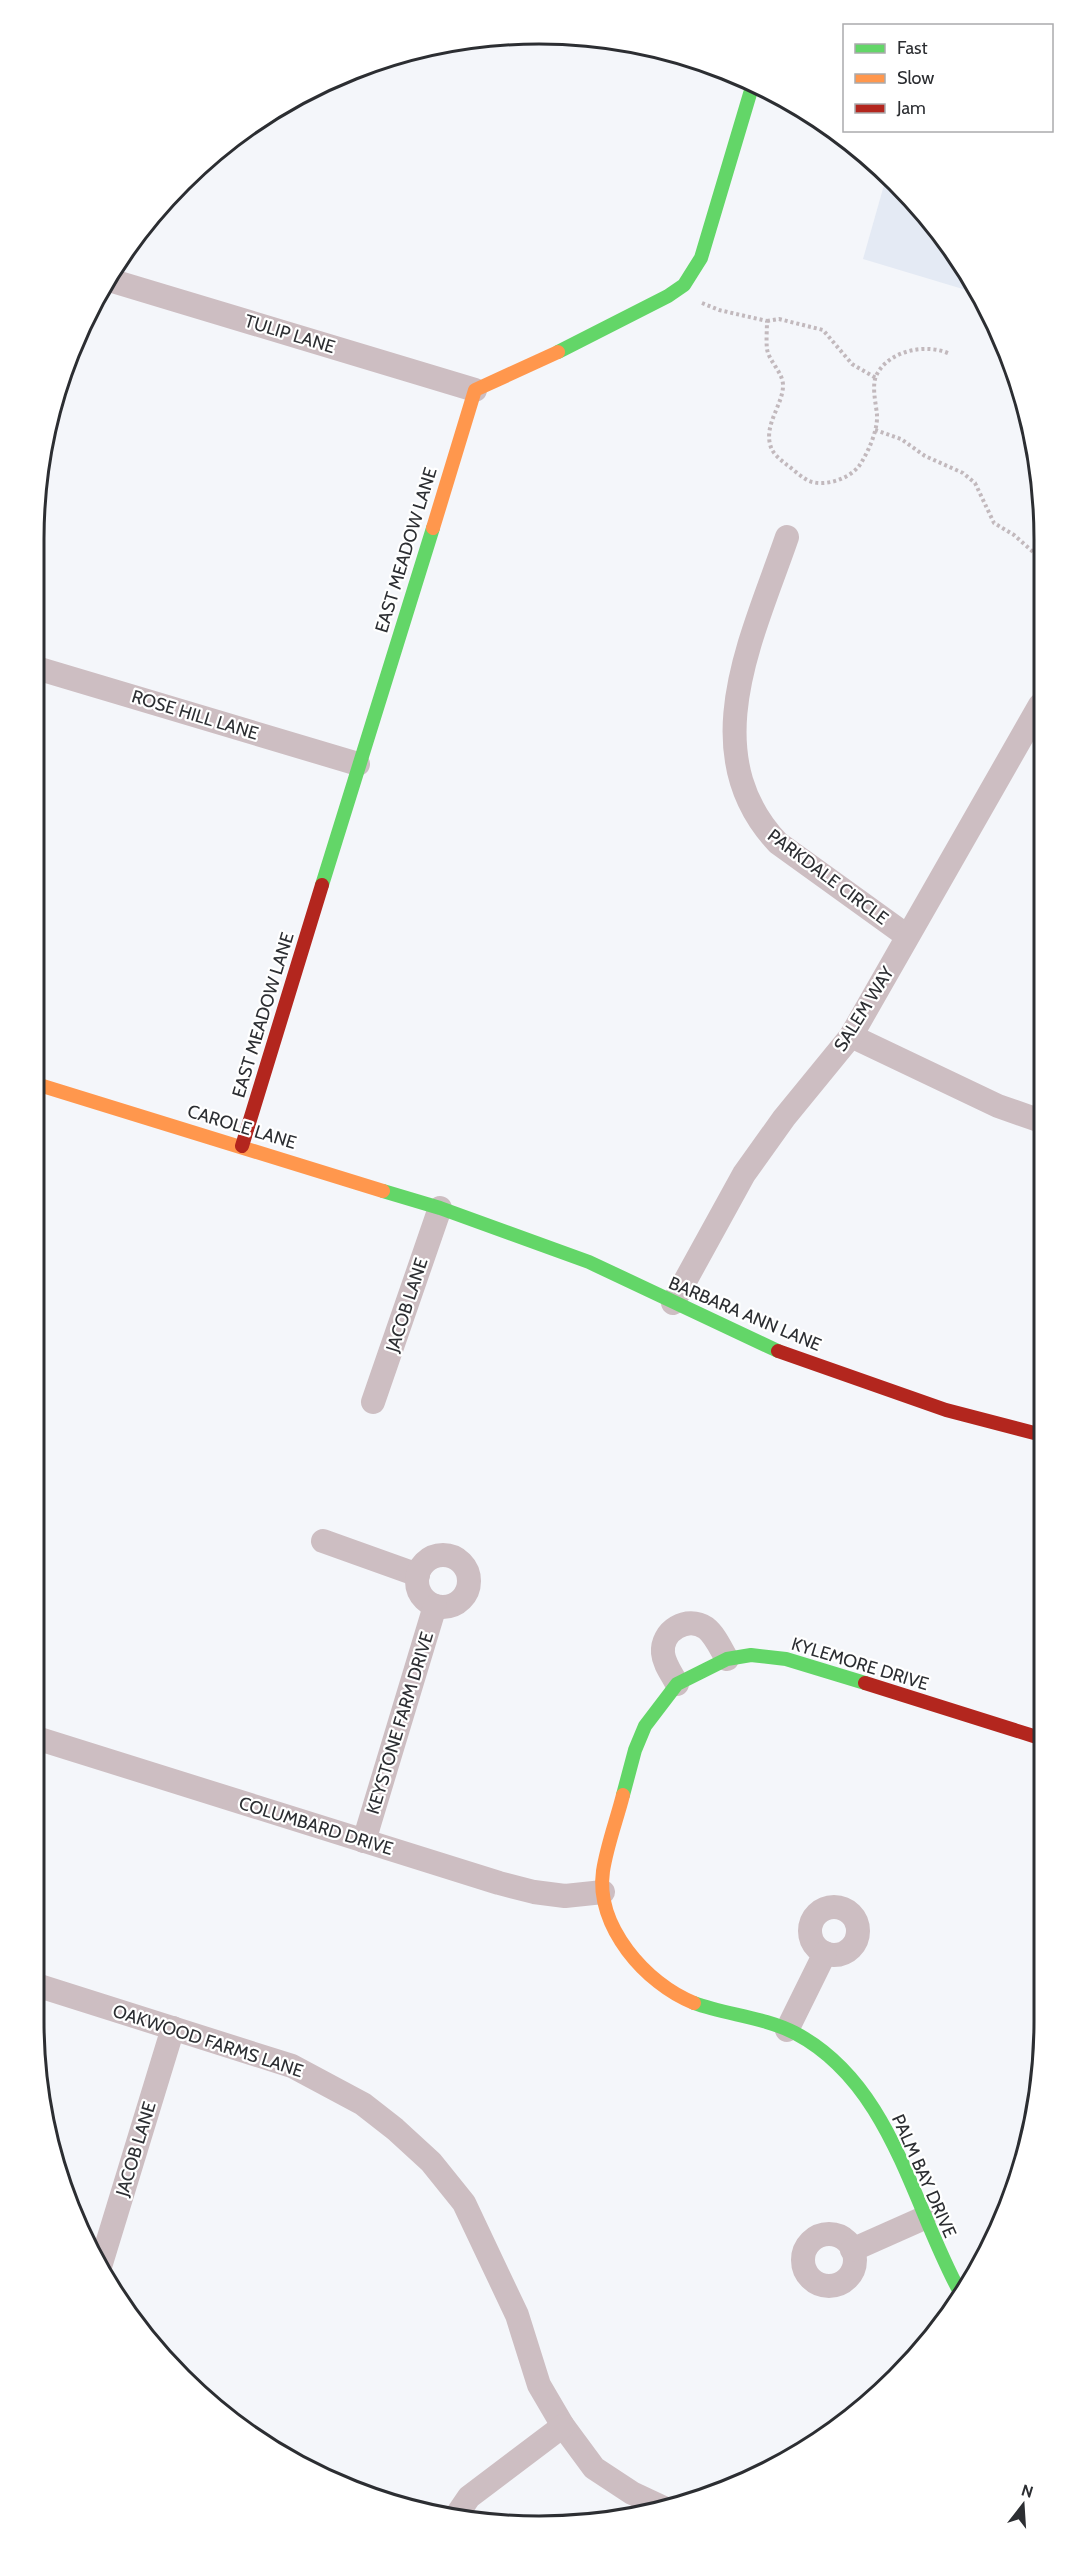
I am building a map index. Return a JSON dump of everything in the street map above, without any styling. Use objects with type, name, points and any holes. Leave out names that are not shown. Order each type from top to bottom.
[{"type":"street","points":[[475,390],[540,361],[657,301],[686,282],[701,258],[751,92]]},
{"type":"street","name":"TULIP LANE","points":[[116,282],[475,390]]},
{"type":"street","name":"EAST MEADOW LANE","points":[[242,1146],[475,390]]},
{"type":"street","name":"PARKDALE CIRCLE","points":[[787,537],[743,665],[736,703],[733,739],[742,784],[750,805],[763,827],[778,843],[907,936]]},
{"type":"street","name":"ROSE HILL LANE","points":[[44,670],[358,764]]},
{"type":"street","name":"SALEM WAY","points":[[673,1303],[744,1174],[784,1118],[851,1036],[1034,715]]},
{"type":"street","points":[[851,1036],[988,1101],[1034,1118]]},
{"type":"street","name":"CAROLE LANE","points":[[44,1086],[440,1208]]},
{"type":"street","name":"BARBARA ANN LANE","points":[[440,1208],[589,1262],[768,1347],[946,1410],[1034,1433]]},
{"type":"street","name":"JACOB LANE","points":[[373,1402],[440,1208]]},
{"type":"street","points":[[323,1541],[418,1575]]},
{"type":"street","points":[[444,1555],[460,1561],[466,1568],[469,1585],[461,1601],[444,1607],[435,1606],[423,1597],[417,1582],[418,1575],[427,1560],[444,1555]]},
{"type":"street","name":"KEYSTONE FARM DRIVE","points":[[364,1841],[435,1606]]},
{"type":"street","points":[[677,1684],[663,1653],[666,1637],[672,1629],[690,1623],[704,1627],[711,1633],[727,1659]]},
{"type":"street","name":"KYLEMORE DRIVE","points":[[603,1892],[607,1853],[635,1750],[645,1726],[677,1684],[727,1659],[751,1656],[786,1659],[1034,1736]]},
{"type":"street","name":"COLUMBARD DRIVE","points":[[44,1740],[534,1892],[565,1896],[603,1892]]},
{"type":"street","name":"PALM BAY DRIVE","points":[[603,1892],[619,1939],[637,1964],[658,1984],[684,2000],[711,2010],[787,2030],[803,2039],[838,2066],[875,2111],[892,2143],[956,2286]]},
{"type":"street","points":[[787,2030],[825,1953]]},
{"type":"street","name":"OAKWOOD FARMS LANE","points":[[44,1987],[292,2066],[337,2089],[395,2129],[431,2162],[464,2203],[517,2315],[539,2385],[563,2426],[594,2468],[632,2493],[652,2502]]},
{"type":"street","name":"JACOB LANE","points":[[103,2255],[173,2028]]},
{"type":"street","points":[[852,2250],[924,2218]]},
{"type":"street","points":[[462,2509],[469,2497],[563,2426]]},
{"type":"path","points":[[686,282],[697,301],[719,310],[767,321],[779,319],[823,330],[852,364],[876,378]]},
{"type":"path","points":[[767,321],[767,351],[782,380],[783,388],[771,422],[769,443],[775,455],[810,481],[826,483],[846,477],[858,468],[867,452],[878,417],[874,394],[876,375],[886,364],[896,356],[925,349],[941,350],[950,354]]},
{"type":"path","points":[[874,430],[901,439],[925,456],[963,473],[975,483],[994,523],[1014,535],[1034,553]]},
{"type":"shaded area","points":[[884,184],[931,237],[966,290],[863,259]]},
{"type":"traffic: fast","points":[[558,352],[668,296],[684,285],[701,258],[751,92]]},
{"type":"traffic: fast","points":[[322,885],[433,528]]},
{"type":"traffic: fast","points":[[383,1191],[440,1208],[589,1262],[778,1351]]},
{"type":"traffic: fast","points":[[623,1795],[635,1750],[645,1726],[677,1684],[727,1659],[751,1655],[786,1659],[865,1683]]},
{"type":"traffic: fast","points":[[694,2003],[771,2023],[795,2033],[828,2055],[855,2083],[877,2115],[896,2150],[957,2285]]},
{"type":"traffic: slow","points":[[433,528],[475,390],[558,352]]},
{"type":"traffic: slow","points":[[44,1086],[383,1191]]},
{"type":"traffic: slow","points":[[623,1795],[603,1871],[603,1892],[607,1912],[616,1932],[642,1967],[658,1982],[694,2003]]},
{"type":"traffic: jam","points":[[242,1146],[322,885]]},
{"type":"traffic: jam","points":[[778,1351],[946,1410],[1034,1433]]},
{"type":"traffic: jam","points":[[865,1683],[1034,1736]]}]
